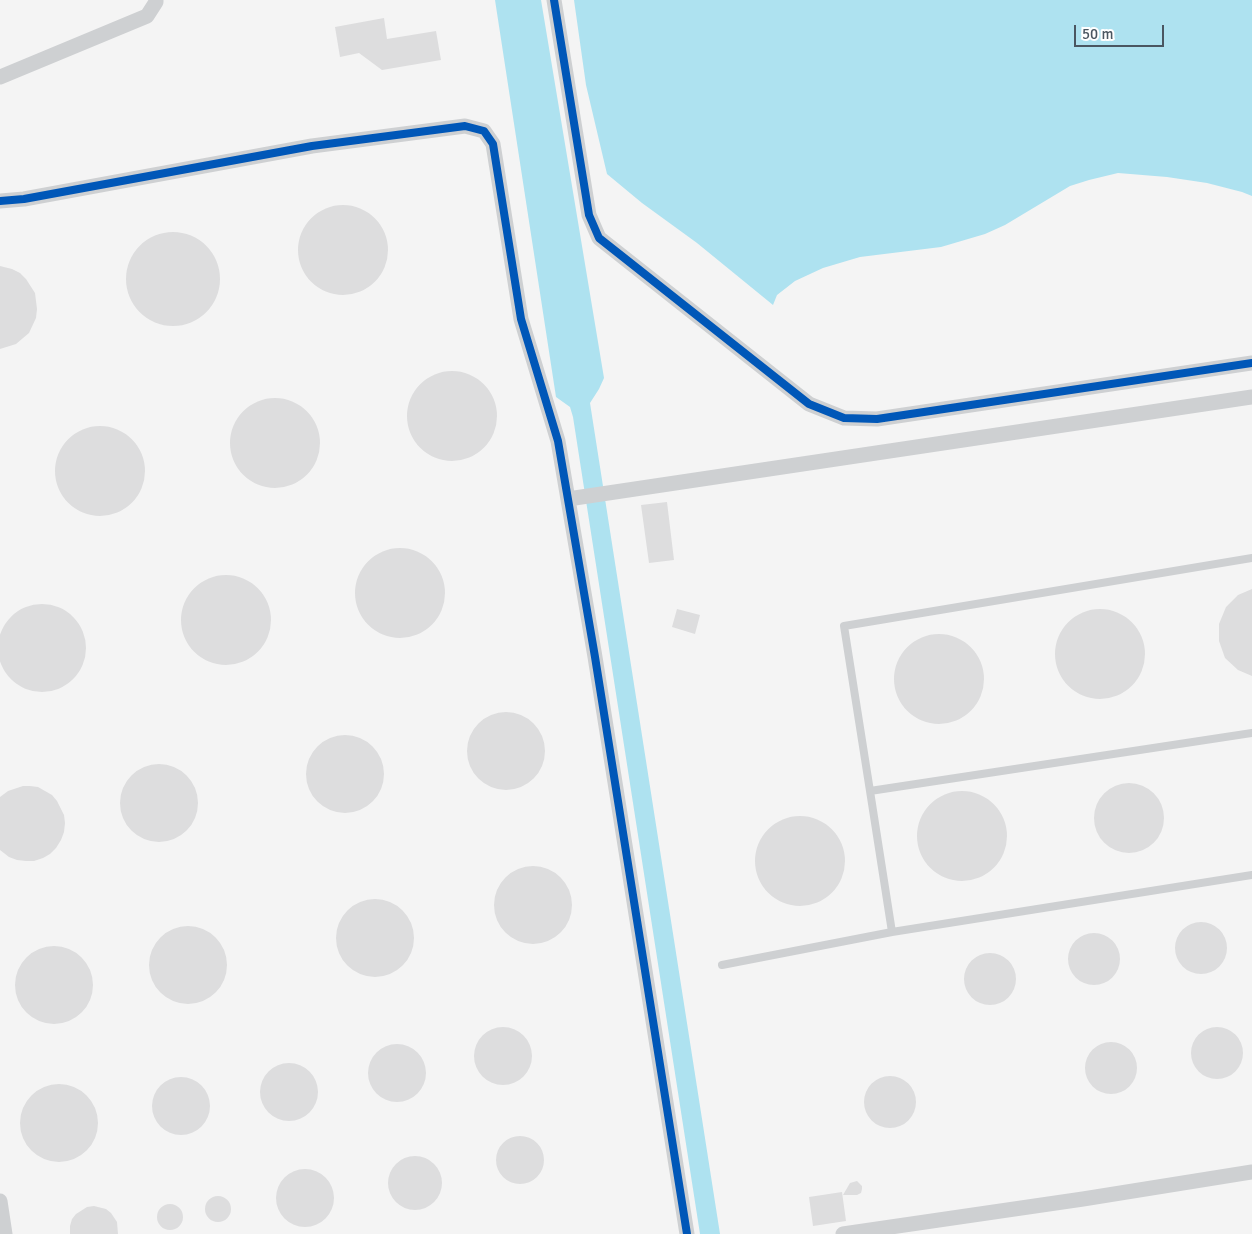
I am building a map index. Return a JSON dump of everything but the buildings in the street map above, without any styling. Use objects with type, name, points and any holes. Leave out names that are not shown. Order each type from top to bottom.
[{"type":"street","points":[[0,77],[147,16],[156,0]]},
{"type":"street","points":[[554,0],[589,214],[599,238],[809,404],[844,418],[877,418],[1252,363]]},
{"type":"street","points":[[0,201],[321,145],[465,126],[484,131],[493,144],[521,319],[574,499],[595,657],[686,1234]]},
{"type":"street","points":[[574,499],[1252,397]]},
{"type":"street","points":[[842,1234],[1252,1172]]},
{"type":"street","points":[[0,1201],[5,1234]]},
{"type":"lane","points":[[892,932],[844,626],[1252,558]]},
{"type":"lane","points":[[870,791],[1252,733]]},
{"type":"lane","points":[[722,965],[892,932],[1252,875]]},
{"type":"water","points":[[495,0],[541,0],[604,378],[590,403],[720,1234],[700,1234],[573,417],[570,407],[556,397]]},
{"type":"water","points":[[574,0],[1252,0],[1252,196],[1207,183],[1118,173],[1070,186],[1005,225],[985,234],[941,247],[860,257],[823,268],[795,281],[777,295],[773,305],[697,243],[642,203],[607,174],[586,85]]},
{"type":"cycle path","points":[[554,0],[589,215],[599,238],[809,404],[844,418],[877,419],[1252,363]]},
{"type":"cycle path","points":[[0,201],[24,199],[312,146],[465,126],[484,131],[493,144],[521,319],[558,441],[595,657],[687,1234]]}]
